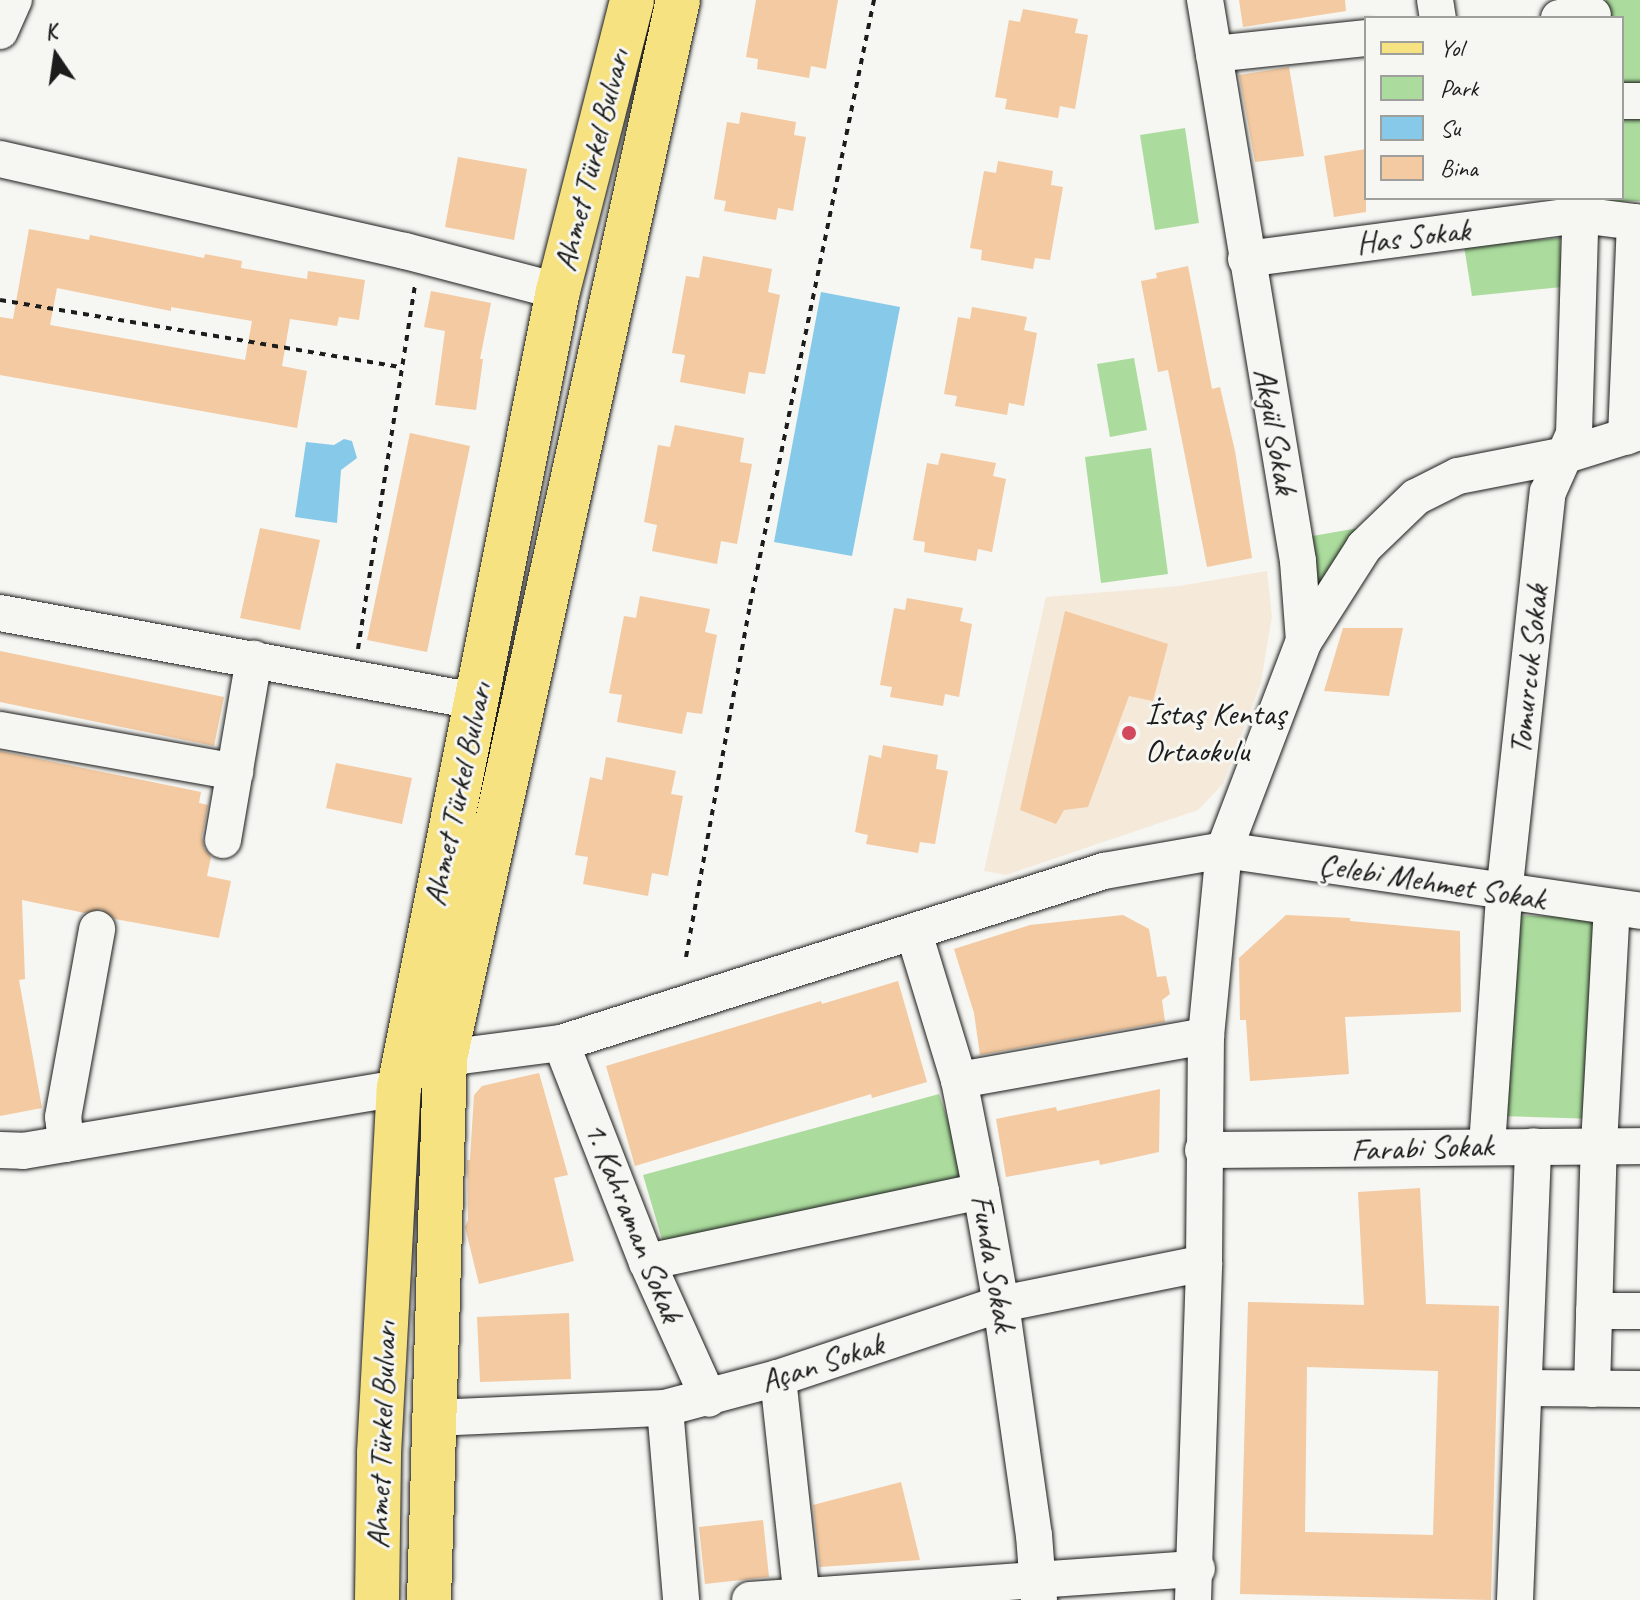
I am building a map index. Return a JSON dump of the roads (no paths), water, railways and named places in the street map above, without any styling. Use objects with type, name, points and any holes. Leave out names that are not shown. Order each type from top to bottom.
[{"type":"main road","name":"Ahmet Türkel Bulvarı","points":[[377,1600],[379,1453],[399,1088],[558,291],[632,0]]},
{"type":"main road","name":"Ahmet Türkel Bulvarı","points":[[429,1600],[445,1058],[678,0]]},
{"type":"street","points":[[0,31],[14,0]]},
{"type":"street","name":"Akgül Sokak","points":[[1195,1584],[1204,1263],[1206,1036],[1224,850],[1304,641],[1298,561],[1205,0]]},
{"type":"street","points":[[1214,54],[1364,38]]},
{"type":"street","points":[[0,159],[405,251],[558,291]]},
{"type":"street","name":"Has Sokak","points":[[1246,259],[1580,206],[1635,222],[1633,434]]},
{"type":"street","name":"Tomurcuk Sokak","points":[[1487,1146],[1504,894],[1548,492],[1574,434],[1580,206]]},
{"type":"street","points":[[1304,641],[1364,547],[1416,497],[1458,476],[1566,455],[1633,434]]},
{"type":"street","points":[[0,613],[478,702]]},
{"type":"street","points":[[223,840],[254,659]]},
{"type":"street","points":[[0,730],[235,772]]},
{"type":"street","name":"Çelebi Mehmet Sokak","points":[[445,1058],[561,1043],[1104,871],[1224,850],[1626,910]]},
{"type":"street","points":[[1592,1389],[1599,1145],[1626,910]]},
{"type":"street","points":[[66,1144],[63,1117],[97,929]]},
{"type":"street","name":"Funda Sokak","points":[[914,933],[959,1080],[981,1191],[1001,1304],[1034,1535],[1038,1590]]},
{"type":"street","points":[[959,1080],[1206,1036]]},
{"type":"street","name":"1. Kahraman Sokak","points":[[561,1043],[647,1262],[709,1399]]},
{"type":"street","points":[[0,1150],[23,1151],[399,1088]]},
{"type":"street","name":"Farabi Sokak","points":[[1203,1150],[1405,1151],[1487,1146],[1640,1146]]},
{"type":"street","points":[[1515,1600],[1533,1146]]},
{"type":"street","points":[[647,1262],[981,1191]]},
{"type":"street","name":"Açan Sokak","points":[[433,1418],[665,1408],[709,1399],[778,1378],[1001,1304],[1204,1263]]},
{"type":"street","points":[[1594,1311],[1640,1311]]},
{"type":"street","points":[[778,1378],[802,1597]]},
{"type":"street","points":[[1524,1388],[1640,1389]]},
{"type":"street","points":[[665,1408],[681,1600]]},
{"type":"street","points":[[750,1600],[1195,1584]]},
{"type":"water","points":[[821,292],[900,307],[852,556],[774,542]]},
{"type":"water","points":[[344,439],[352,441],[357,458],[341,470],[337,523],[295,517],[306,442],[334,445]]},
{"type":"place","name":"İstaş Kentaş Ortaokulu","points":[[1129,733]]}]
